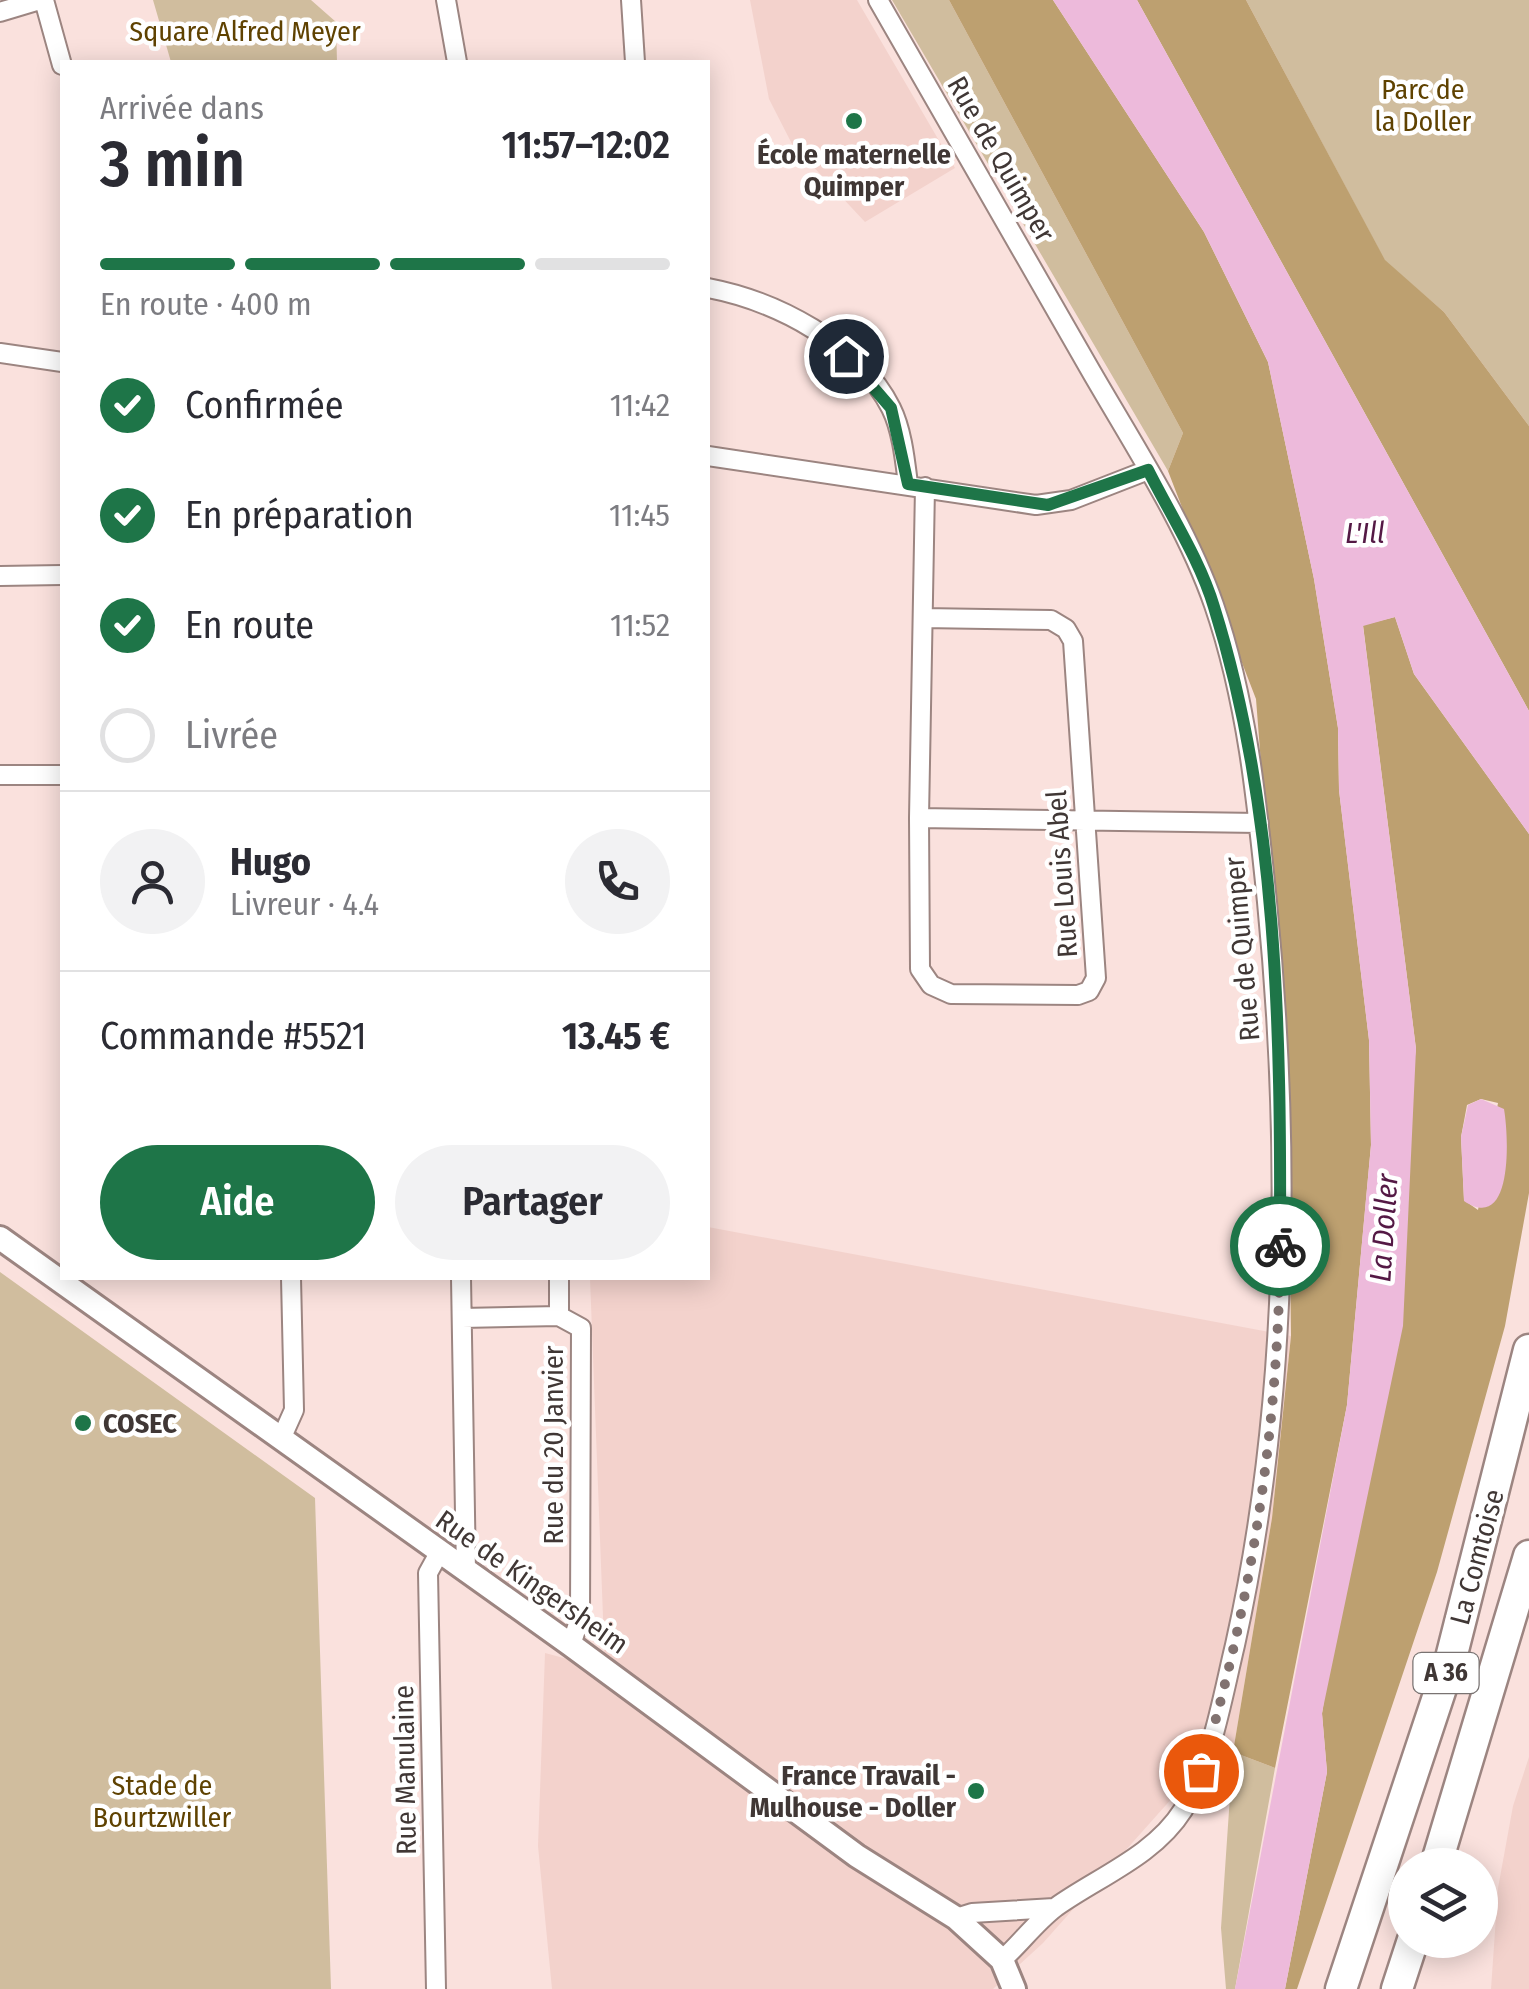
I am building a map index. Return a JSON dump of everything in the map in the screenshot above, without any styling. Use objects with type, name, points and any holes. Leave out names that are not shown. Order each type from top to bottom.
[{"type":"highway","name":"La Comtoise","points":[[1341,1989],[1451,1658],[1529,1350]]},
{"type":"highway","name":"La Comtoise","points":[[1441,1848],[1529,1556]]},
{"type":"highway","points":[[1398,1989],[1407,1958]]},
{"type":"main road","name":"Rue de Kingersheim","points":[[0,1238],[571,1645],[857,1856],[956,1918],[1002,1960],[1014,1989]]},
{"type":"street","points":[[0,12],[42,0],[60,60]]},
{"type":"street","points":[[446,0],[457,60]]},
{"type":"street","points":[[631,0],[635,60]]},
{"type":"street","name":"Rue de Quimper","points":[[878,0],[1148,470],[1213,602],[1245,720],[1260,823],[1281,1104],[1280,1276],[1258,1524],[1216,1720],[1182,1813],[1145,1849],[1089,1890],[1054,1908],[1002,1960]]},
{"type":"street","points":[[710,288],[743,294],[801,322],[863,371],[891,408],[916,486],[923,618],[919,818],[1260,823]]},
{"type":"street","points":[[0,353],[60,362]]},
{"type":"street","points":[[710,456],[1048,505],[1148,470]]},
{"type":"street","points":[[0,576],[60,575]]},
{"type":"street","name":"Rue Louis Abel","points":[[919,818],[920,969],[932,986],[951,994],[1078,995],[1089,991],[1096,978],[1072,642],[1066,629],[1051,620],[923,618]]},
{"type":"street","points":[[0,775],[60,774]]},
{"type":"street","points":[[281,1439],[294,1410],[291,1280]]},
{"type":"street","points":[[462,1280],[466,1572]]},
{"type":"street","name":"Rue du 20 Janvier","points":[[559,1280],[559,1316]]},
{"type":"street","name":"Rue du 20 Janvier","points":[[462,1318],[559,1316],[580,1328],[580,1618],[571,1645]]},
{"type":"street","name":"Rue Manulaine","points":[[436,1989],[428,1574],[439,1553]]},
{"type":"street","name":"Rue de Quimper","points":[[956,1918],[1054,1908]]},
{"type":"shaded area","name":"École maternelle Quimper","points":[[750,0],[857,0],[955,168],[865,222],[792,144],[769,99]]},
{"type":"shaded area","points":[[949,0],[1053,0],[1204,232],[1268,362],[1314,579],[1338,728],[1339,790],[1369,1040],[1371,1145],[1347,1405],[1275,1768],[1233,1752],[1272,1518],[1291,1336],[1288,1111],[1256,699],[1168,471],[1183,433]]},
{"type":"shaded area","points":[[1137,0],[1246,0],[1385,260],[1444,312],[1529,426],[1529,711]]},
{"type":"shaded area","points":[[1395,617],[1414,674],[1529,834],[1529,1193],[1505,1326],[1437,1572],[1297,1989],[1285,1989],[1327,1772],[1322,1714],[1416,1049],[1363,625]],"holes":[[[1481,1099],[1498,1103],[1478,1210],[1464,1200],[1461,1137],[1467,1105]]]},
{"type":"shaded area","points":[[710,1227],[1291,1336],[1272,1518],[1233,1752],[1182,1787],[1043,1943],[993,1989],[552,1989],[538,1846],[545,1653],[605,1669],[590,1280],[710,1280]]},
{"type":"shaded area","points":[[1529,1757],[1529,1989],[1491,1989],[1493,1958],[1498,1958],[1498,1888],[1513,1806]]},
{"type":"green space","name":"Square Alfred Meyer","points":[[153,0],[311,0],[336,22],[337,60],[170,60]]},
{"type":"green space","points":[[892,0],[949,0],[1183,433],[1168,471]]},
{"type":"green space","name":"Parc de la Doller","points":[[1246,0],[1529,0],[1529,426],[1444,312],[1385,261]]},
{"type":"green space","name":"Stade de Bourtzwiller","points":[[0,1272],[315,1498],[331,1989],[0,1989]]},
{"type":"green space","points":[[1233,1752],[1275,1768],[1235,1989],[1226,1989],[1221,1928]]},
{"type":"water","points":[[1053,0],[1137,0],[1529,711],[1529,834],[1414,674],[1395,617],[1363,626],[1416,1049],[1403,1326],[1322,1713],[1327,1772],[1285,1989],[1235,1989],[1347,1405],[1371,1145],[1369,1040],[1339,790],[1338,728],[1314,579],[1268,362],[1204,232]]},
{"type":"water","points":[[1481,1099],[1504,1109],[1507,1140],[1500,1194],[1492,1205],[1480,1208],[1464,1201],[1461,1137],[1468,1105]]},
{"type":"way so far","points":[[1201,1771],[1222,1702],[1258,1524],[1280,1246]]},
{"type":"place","name":"École maternelle Quimper","points":[[854,121]]},
{"type":"place","name":"COSEC","points":[[83,1423]]},
{"type":"place","name":"France Travail - Mulhouse - Doller","points":[[976,1791]]},
{"type":"route","points":[[846,356],[863,371],[891,408],[908,484],[1048,505],[1072,500],[1148,470],[1200,574],[1213,602],[1245,720],[1260,823],[1281,1104],[1280,1246]]},
{"type":"water label","name":"L'Ill","points":[[1365,533]]},
{"type":"water label","name":"La Doller","points":[[1384,1228]]}]
